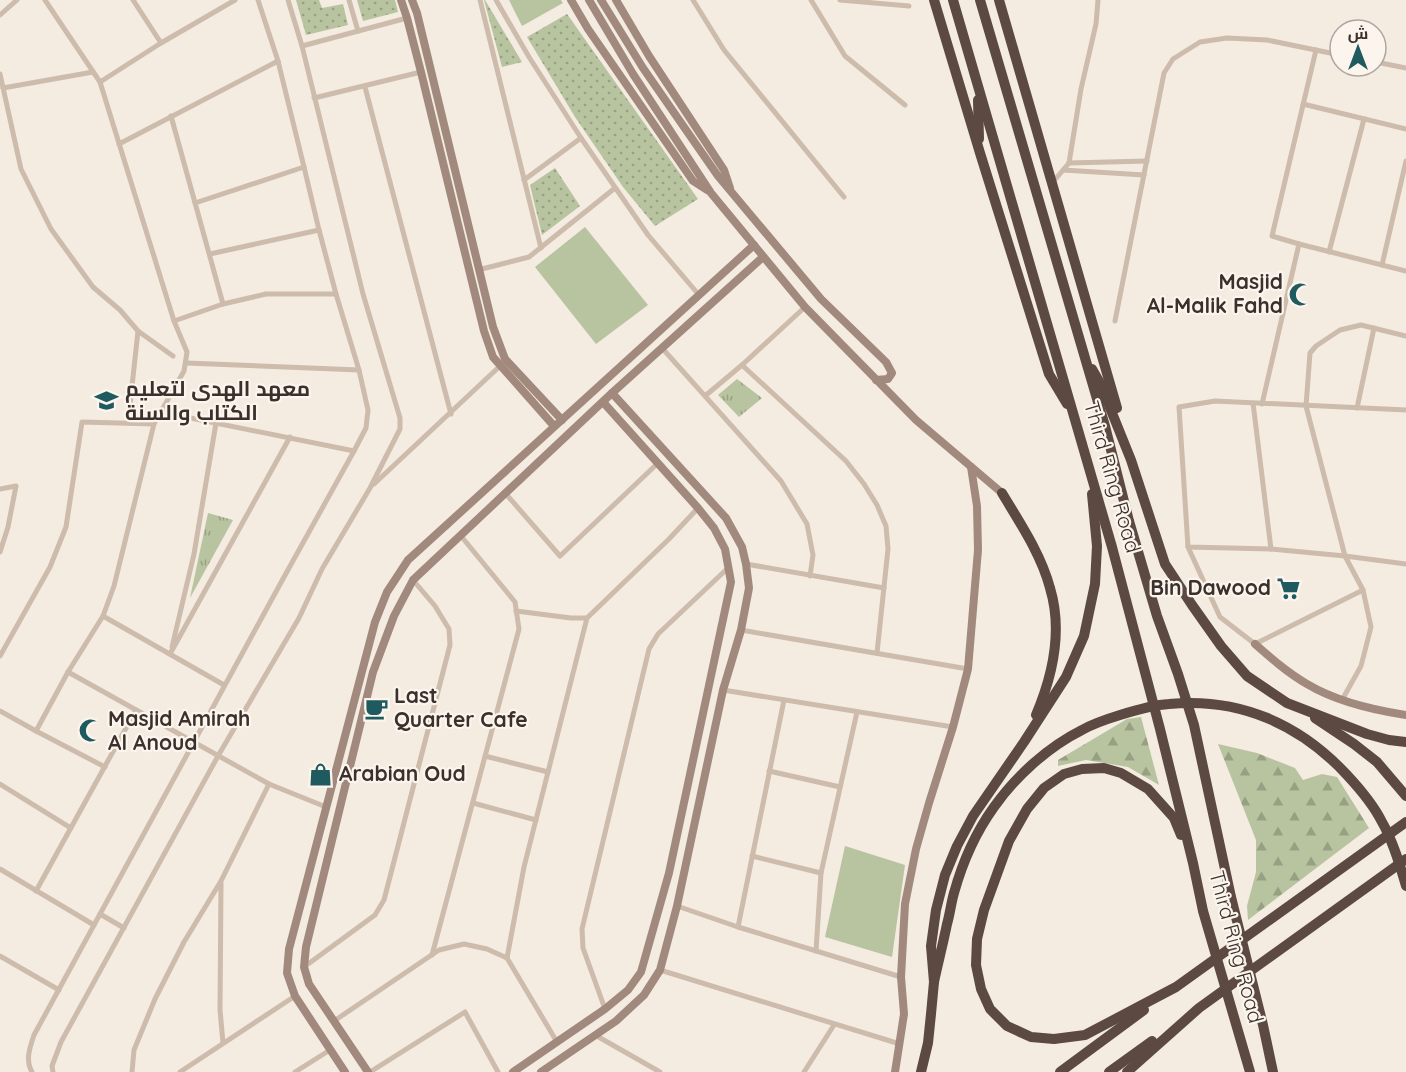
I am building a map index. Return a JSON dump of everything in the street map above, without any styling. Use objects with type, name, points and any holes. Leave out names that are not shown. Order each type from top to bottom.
[{"type":"highway","points":[[934,0],[1049,374],[1074,416]]},
{"type":"highway","name":"Third Ring Road","points":[[953,0],[1112,547],[1158,718],[1203,911],[1250,1072]]},
{"type":"highway","name":"Third Ring Road","points":[[980,0],[1157,616],[1194,725],[1231,897],[1273,1072]]},
{"type":"highway","points":[[999,0],[1128,452],[1165,564],[1221,646],[1247,676],[1287,703],[1367,734],[1406,742]]},
{"type":"highway","points":[[978,85],[980,153]]},
{"type":"highway","points":[[1083,352],[1100,383],[1128,452]]},
{"type":"highway","points":[[934,982],[931,946],[936,910],[945,875],[957,846],[973,816],[1066,677],[1084,636],[1095,584],[1097,546],[1089,469]]},
{"type":"highway","points":[[1002,493],[1041,564],[1051,589],[1055,616],[1056,645],[1051,674],[1024,742]]},
{"type":"highway","points":[[921,1072],[928,1043],[934,982],[953,894],[972,847],[994,807],[1032,765],[1081,730],[1101,721],[1132,711],[1168,704],[1198,703],[1241,708],[1283,724],[1316,745],[1366,795],[1394,849],[1406,886]]},
{"type":"highway","points":[[1300,708],[1377,762],[1406,796]]},
{"type":"highway","points":[[1176,987],[1085,1035],[1054,1040],[1030,1037],[1008,1026],[990,1010],[981,989],[976,965],[977,939],[984,910],[1009,841],[1027,809],[1044,788],[1064,774],[1082,769],[1104,768],[1121,772],[1148,789],[1174,818],[1193,863]]},
{"type":"highway","points":[[1060,1072],[1406,822]]},
{"type":"highway","points":[[1109,1072],[1406,859]]},
{"type":"highway","points":[[1127,1072],[1199,1008]]},
{"type":"street","points":[[0,15],[17,0]]},
{"type":"street","points":[[36,731],[68,672],[103,616],[114,586],[154,424],[184,371],[187,352],[174,321],[100,82],[45,0]]},
{"type":"street","points":[[133,0],[161,43]]},
{"type":"street","points":[[100,82],[235,0]]},
{"type":"street","points":[[32,1072],[28,1065],[29,1050],[34,1035],[366,428],[368,410],[359,370],[319,230],[278,61],[258,0]]},
{"type":"street","points":[[53,1072],[52,1066],[61,1042],[218,756],[299,618],[322,569],[370,488],[400,429],[400,418],[363,294],[302,46],[288,0]]},
{"type":"street","points":[[349,0],[358,31]]},
{"type":"street","points":[[401,0],[421,72],[484,331],[493,357],[554,426]]},
{"type":"street","points":[[412,0],[493,327],[505,359],[562,420]]},
{"type":"street","points":[[480,0],[541,248]]},
{"type":"street","points":[[495,0],[529,57],[615,188],[648,235],[699,295]]},
{"type":"street","points":[[571,0],[588,29],[693,181],[711,193]]},
{"type":"street","points":[[589,0],[633,74],[711,193],[763,257],[805,307],[916,420],[1002,493]]},
{"type":"street","points":[[601,0],[644,68],[718,176],[821,299],[886,362],[892,373],[888,379],[876,380]]},
{"type":"street","points":[[616,0],[649,56],[724,170],[731,192]]},
{"type":"street","points":[[693,0],[724,50],[844,197]]},
{"type":"street","points":[[811,0],[845,57],[905,105]]},
{"type":"street","points":[[840,0],[909,6]]},
{"type":"street","points":[[1052,183],[1069,163],[1081,89],[1096,24],[1098,0]]},
{"type":"street","points":[[302,46],[407,18]]},
{"type":"street","points":[[1115,321],[1164,73],[1173,59],[1200,42],[1227,38],[1267,40],[1328,52]]},
{"type":"street","points":[[1316,50],[1272,236],[1406,271]]},
{"type":"street","points":[[119,144],[278,61]]},
{"type":"street","points":[[1388,64],[1406,68]]},
{"type":"street","points":[[3,88],[93,72]]},
{"type":"street","points":[[314,98],[421,72]]},
{"type":"street","points":[[0,74],[21,169],[51,229],[93,288],[120,310],[138,330],[173,356]]},
{"type":"street","points":[[365,87],[451,414]]},
{"type":"street","points":[[1303,104],[1406,129]]},
{"type":"street","points":[[171,117],[223,304]]},
{"type":"street","points":[[1329,252],[1364,119]]},
{"type":"street","points":[[524,180],[581,138]]},
{"type":"street","points":[[1069,163],[1146,162]]},
{"type":"street","points":[[1382,265],[1406,162]]},
{"type":"street","points":[[195,202],[304,167]]},
{"type":"street","points":[[1063,170],[1144,174]]},
{"type":"street","points":[[478,270],[529,257],[615,188]]},
{"type":"street","points":[[1399,191],[1406,193]]},
{"type":"street","points":[[210,254],[319,230]]},
{"type":"street","points":[[1262,404],[1299,244]]},
{"type":"street","points":[[345,1072],[295,996],[287,973],[289,949],[375,622],[387,592],[408,560],[754,245]]},
{"type":"street","points":[[498,1072],[465,1012],[369,1072],[309,984],[304,967],[306,948],[373,672],[394,616],[413,580],[612,393],[763,257]]},
{"type":"street","points":[[174,321],[223,304],[266,294],[336,294]]},
{"type":"street","points":[[705,396],[805,307]]},
{"type":"street","points":[[1342,700],[1361,666],[1371,627],[1363,590],[1346,556],[1306,406],[1310,353],[1316,346],[1340,330],[1361,325],[1406,336]]},
{"type":"street","points":[[1357,408],[1374,328]]},
{"type":"street","points":[[128,423],[138,330]]},
{"type":"street","points":[[662,348],[781,481],[807,524],[813,555],[810,576]]},
{"type":"street","points":[[186,363],[359,370]]},
{"type":"street","points":[[742,365],[846,461],[877,505],[886,526],[888,549],[877,653]]},
{"type":"street","points":[[370,488],[500,366]]},
{"type":"street","points":[[541,1072],[616,1021],[644,995],[660,970],[677,906],[723,690],[741,630],[749,588],[742,547],[726,518],[612,393]]},
{"type":"street","points":[[1406,410],[1215,401],[1179,407],[1188,547],[1220,617],[1277,664],[1309,685],[1342,700],[1380,711],[1406,715]]},
{"type":"street","points":[[513,1072],[605,1009],[628,990],[641,972],[669,873],[731,582],[725,549],[714,528],[603,402]]},
{"type":"street","points":[[1253,403],[1271,549]]},
{"type":"street","points":[[161,412],[354,451]]},
{"type":"street","points":[[0,656],[50,567],[66,527],[82,422],[154,424]]},
{"type":"street","points":[[170,654],[194,554],[216,423]]},
{"type":"street","points":[[170,654],[290,438]]},
{"type":"street","points":[[506,494],[560,556],[658,463]]},
{"type":"street","points":[[895,1072],[904,1014],[901,977],[905,904],[916,849],[968,669],[978,550],[977,506],[971,466]]},
{"type":"street","points":[[0,489],[16,486],[8,527],[0,552]]},
{"type":"street","points":[[507,958],[524,867],[586,618],[698,508]]},
{"type":"street","points":[[432,955],[519,629],[515,602],[460,536]]},
{"type":"street","points":[[1188,547],[1271,549],[1403,564],[1406,555]]},
{"type":"street","points":[[746,564],[884,588]]},
{"type":"street","points":[[605,1009],[584,948],[582,929],[649,649],[658,634],[728,568]]},
{"type":"street","points":[[304,967],[375,915],[384,900],[450,645],[449,629],[435,606],[413,580]]},
{"type":"street","points":[[1255,644],[1363,590]]},
{"type":"street","points":[[516,611],[586,618]]},
{"type":"street","points":[[103,616],[224,685]]},
{"type":"street","points":[[741,630],[968,669]]},
{"type":"street","points":[[68,672],[269,784],[326,807]]},
{"type":"street","points":[[723,690],[953,727]]},
{"type":"street","points":[[738,927],[784,700]]},
{"type":"street","points":[[36,891],[136,710]]},
{"type":"street","points":[[0,711],[105,767]]},
{"type":"street","points":[[816,951],[821,873],[857,712]]},
{"type":"street","points":[[485,756],[548,772]]},
{"type":"street","points":[[770,771],[840,787]]},
{"type":"street","points":[[0,784],[71,828]]},
{"type":"street","points":[[132,1072],[134,1050],[155,999],[184,942],[221,881],[269,784]]},
{"type":"street","points":[[473,803],[536,820]]},
{"type":"street","points":[[752,856],[821,873]]},
{"type":"street","points":[[0,869],[94,926]]},
{"type":"street","points":[[221,881],[220,1010],[223,1043]]},
{"type":"street","points":[[677,906],[901,977]]},
{"type":"street","points":[[100,914],[123,928]]},
{"type":"street","points":[[334,1021],[439,950],[464,944],[488,949],[507,958],[557,1041]]},
{"type":"street","points":[[0,956],[59,990]]},
{"type":"street","points":[[660,970],[900,1044]]},
{"type":"street","points":[[180,1072],[295,996]]},
{"type":"street","points":[[804,1072],[834,1025]]},
{"type":"street","points":[[595,1035],[660,1072]]},
{"type":"street","points":[[295,1072],[330,1050]]},
{"type":"green space","points":[[296,0],[319,0],[322,8],[343,4],[348,25],[306,35]]},
{"type":"green space","points":[[357,0],[395,0],[398,12],[363,21]]},
{"type":"green space","points":[[485,0],[522,62],[502,67]]},
{"type":"green space","points":[[509,0],[561,0],[563,3],[522,26]]},
{"type":"green space","points":[[567,14],[698,199],[655,226],[623,187],[575,117],[527,37]]},
{"type":"green space","points":[[555,168],[580,206],[542,235],[530,185]]},
{"type":"green space","points":[[585,227],[648,305],[596,344],[535,267]]},
{"type":"green space","points":[[737,379],[762,398],[739,417],[718,395]]},
{"type":"green space","points":[[208,513],[233,520],[190,598]]},
{"type":"green space","points":[[1141,717],[1159,785],[1128,767],[1086,760],[1058,766],[1058,760],[1127,719]]},
{"type":"green space","points":[[1218,744],[1257,753],[1295,768],[1303,780],[1322,774],[1337,777],[1369,828],[1248,920],[1247,906],[1256,872],[1256,840]]},
{"type":"green space","points":[[845,846],[905,865],[892,957],[825,937]]},
{"type":"place","name":"Masjid Al-Malik Fahd","points":[[1301,294]]},
{"type":"place","name":"معهد الهدى لتعليم الكتاب والسنة","points":[[107,401]]},
{"type":"place","name":"Bin Dawood","points":[[1289,588]]},
{"type":"place","name":"Last Quarter Cafe","points":[[376,708]]},
{"type":"place","name":"Masjid Amirah Al Anoud","points":[[90,731]]},
{"type":"place","name":"Arabian Oud","points":[[321,774]]}]
